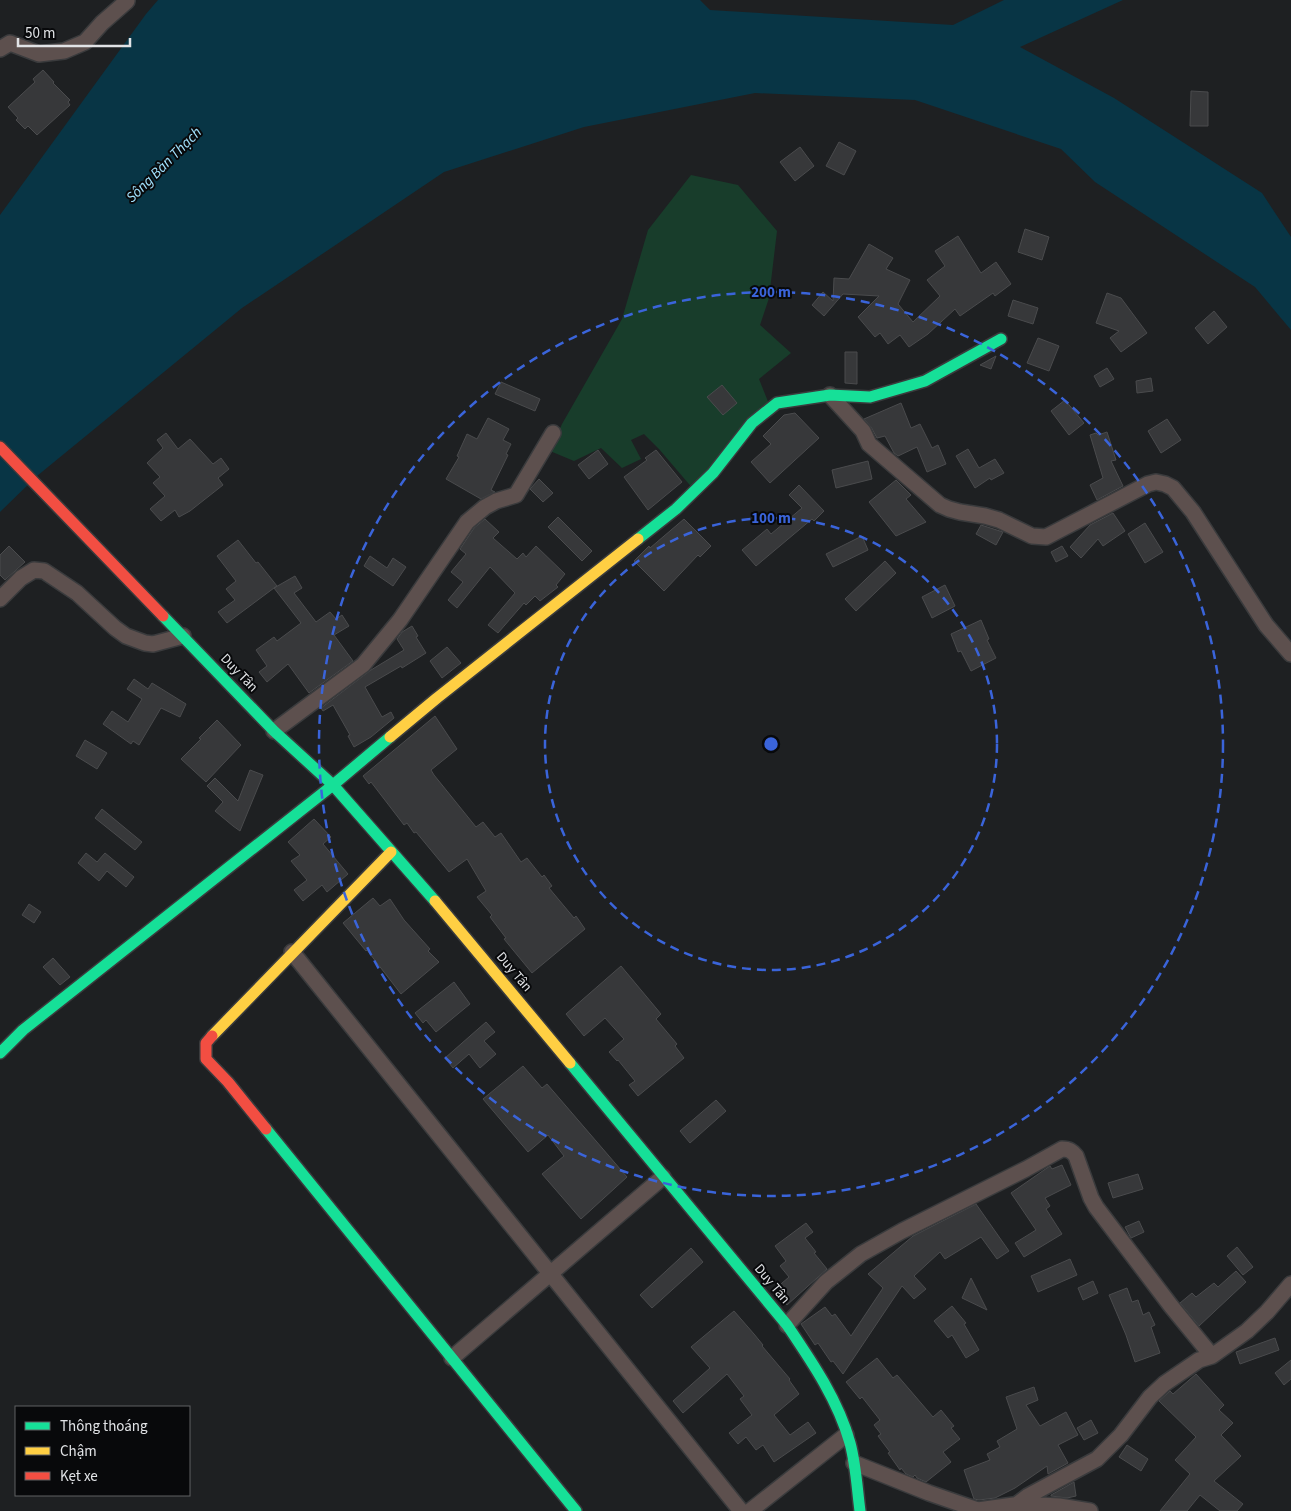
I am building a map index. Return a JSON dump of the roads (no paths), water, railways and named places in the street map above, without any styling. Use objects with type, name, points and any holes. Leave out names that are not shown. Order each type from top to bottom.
[{"type":"street","points":[[0,49],[10,43],[39,54],[64,51],[85,42],[102,23],[127,1]]},
{"type":"street","points":[[0,1053],[31,1024],[333,785],[437,698],[676,509],[713,473],[752,423],[777,404],[830,395],[870,397],[925,381],[1001,339]]},
{"type":"street","points":[[830,395],[863,431],[869,444],[940,504],[960,512],[999,520],[1032,536],[1046,537],[1148,484],[1156,482],[1173,488],[1194,512],[1266,625],[1291,654]]},
{"type":"street","points":[[274,730],[363,665],[400,620],[467,522],[485,507],[516,494],[553,433]]},
{"type":"street","name":"Duy Tân","points":[[0,447],[274,730],[333,785],[448,917],[786,1325],[811,1360],[832,1398],[854,1462],[860,1511]]},
{"type":"street","points":[[0,599],[21,578],[34,570],[44,571],[77,593],[126,636],[145,644],[153,644],[183,636]]},
{"type":"street","points":[[391,852],[220,1026],[206,1043],[206,1059],[228,1082],[576,1511]]},
{"type":"street","points":[[292,952],[741,1511]]},
{"type":"street","points":[[786,1325],[826,1282],[861,1254],[902,1230],[1026,1169],[1062,1149],[1067,1149],[1076,1156],[1096,1207],[1171,1306],[1212,1356]]},
{"type":"street","points":[[452,1358],[663,1177]]},
{"type":"street","points":[[1016,1505],[1028,1496],[1097,1459],[1121,1435],[1150,1397],[1164,1384],[1199,1360],[1212,1356],[1247,1331],[1267,1312],[1291,1284]]},
{"type":"street","points":[[750,1511],[846,1435]]},
{"type":"street","points":[[854,1462],[928,1493],[978,1511],[1016,1505],[1059,1506],[1090,1511]]},
{"type":"water","name":"Sông Bàn Thạch","points":[[158,0],[700,0],[710,10],[953,25],[1004,0],[1123,0],[1020,47],[1114,98],[1262,193],[1291,237],[1291,330],[1255,287],[1095,182],[1061,149],[915,100],[755,93],[584,127],[444,172],[242,308],[37,476],[0,512],[0,215]]}]
